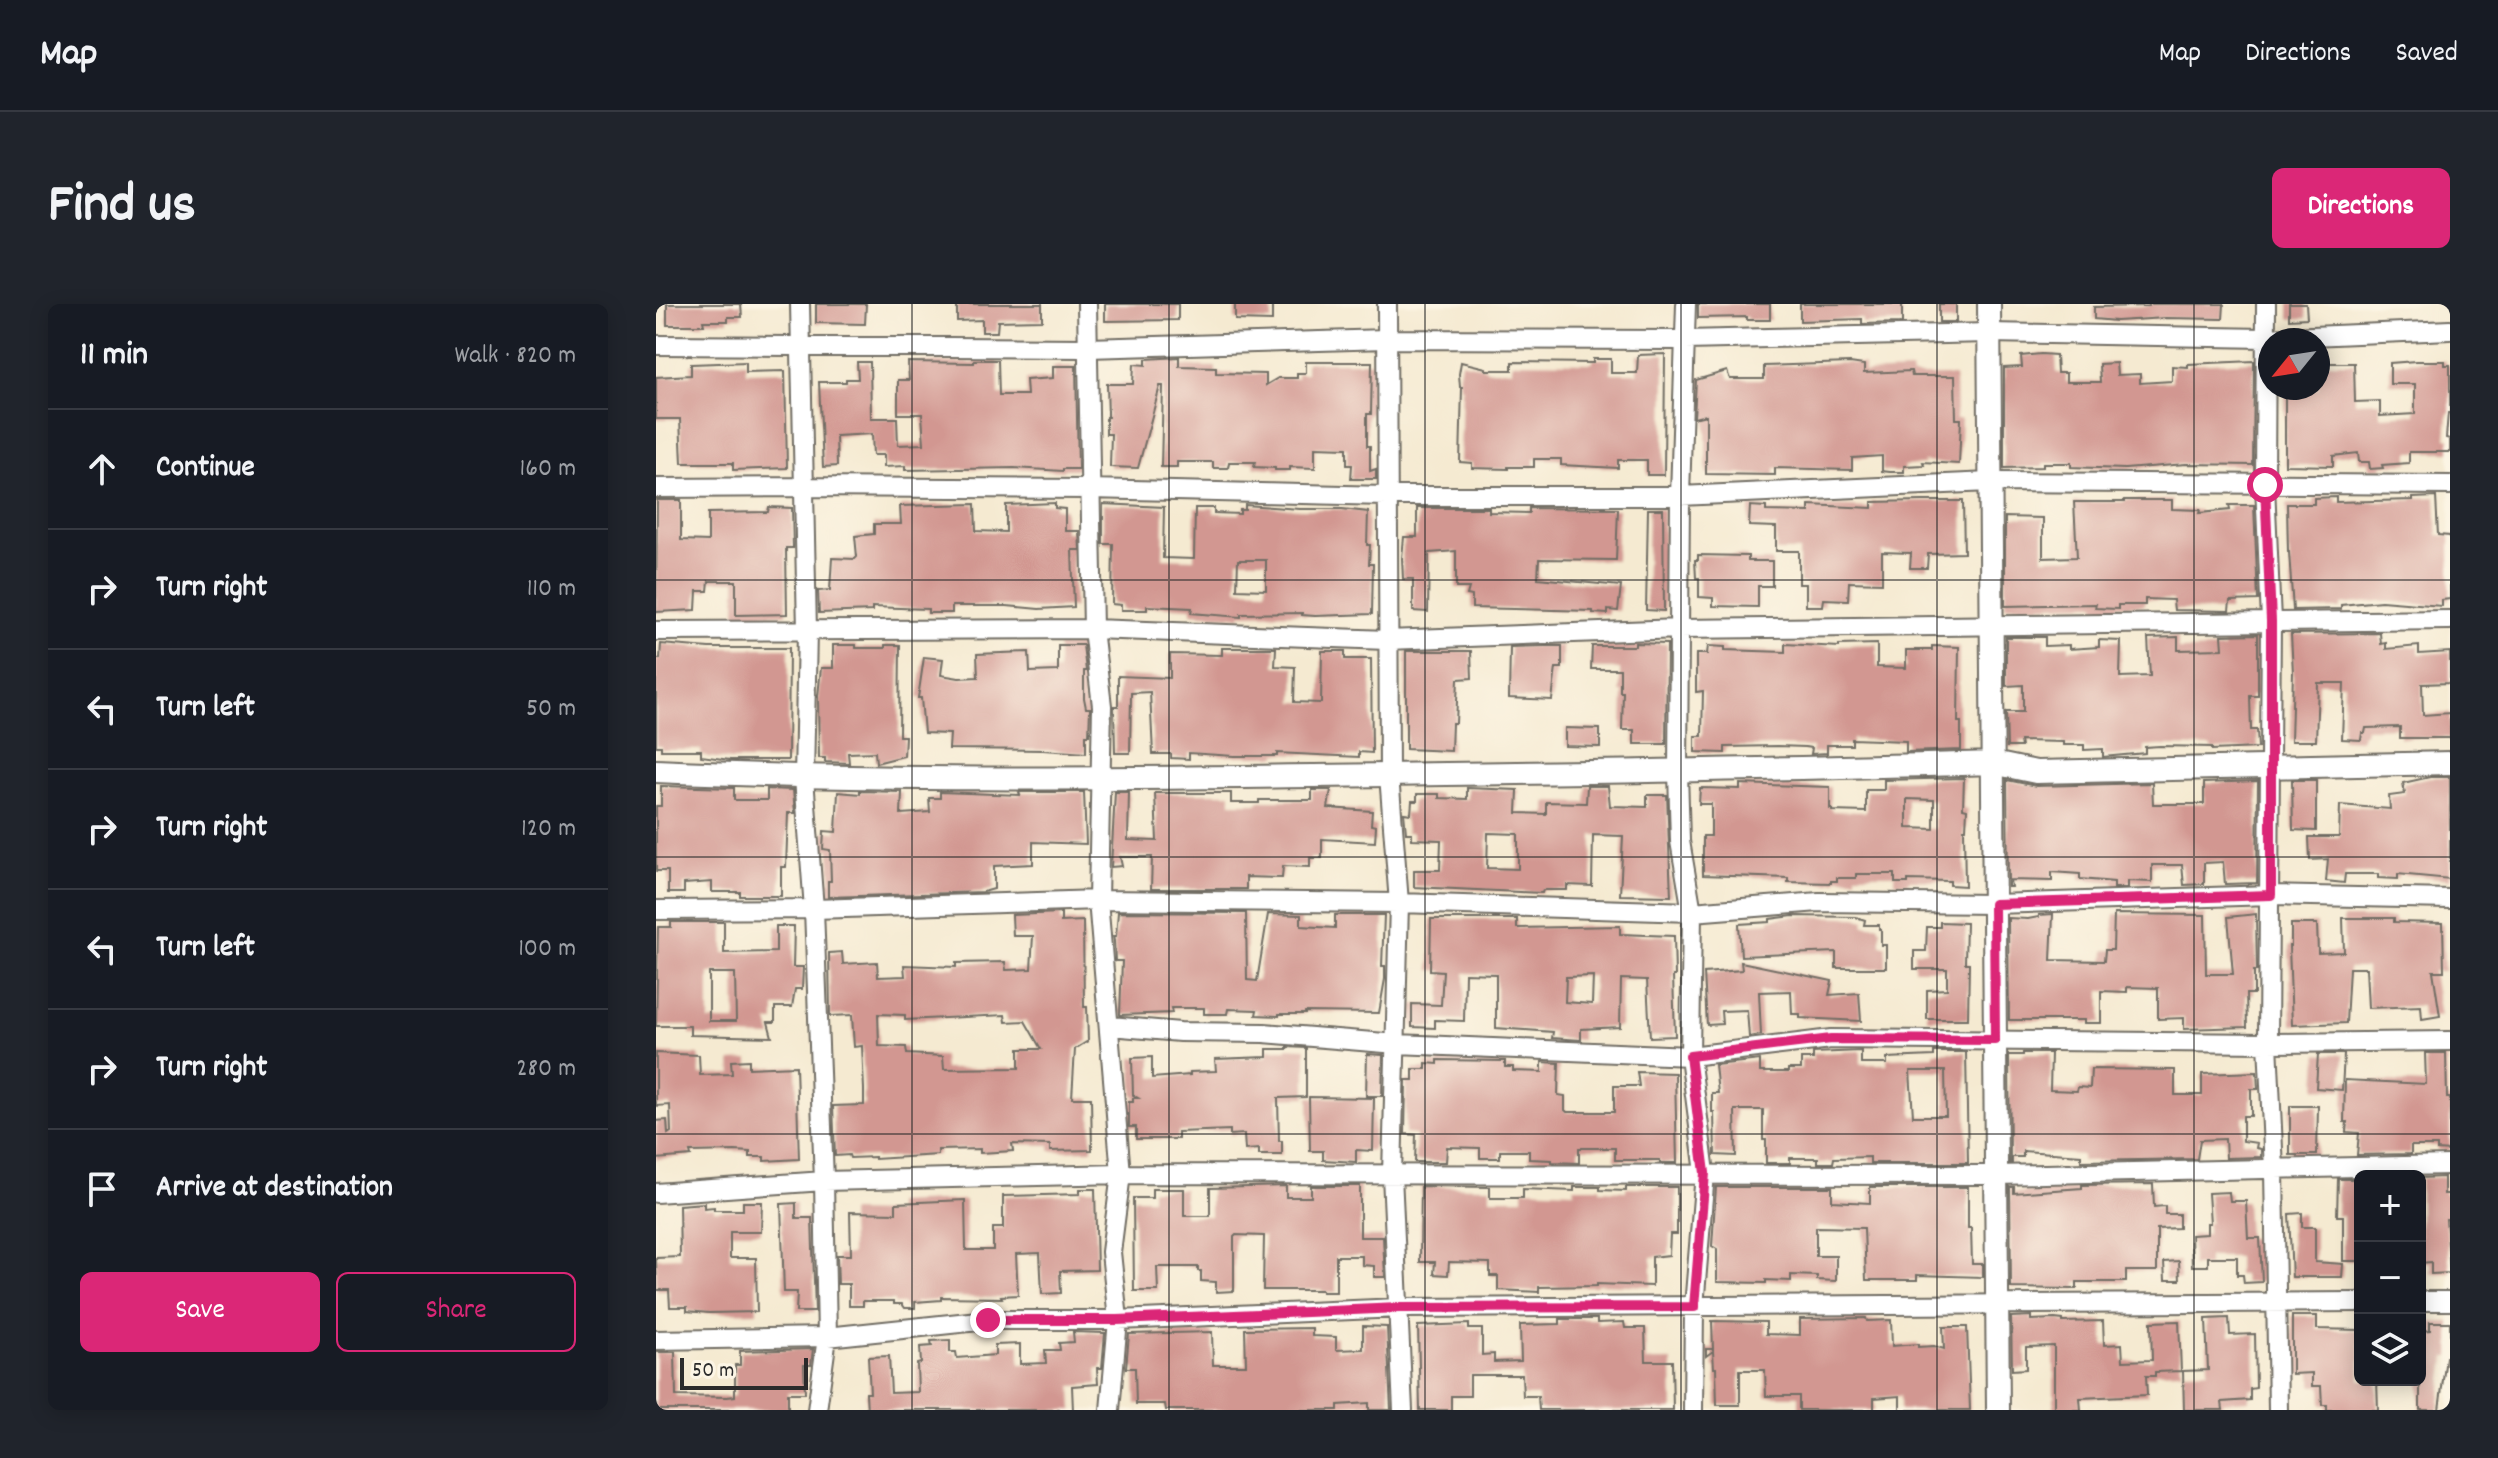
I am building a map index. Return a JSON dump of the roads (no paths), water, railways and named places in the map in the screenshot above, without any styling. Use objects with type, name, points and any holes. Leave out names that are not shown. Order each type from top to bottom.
[{"type":"street","points":[[800,304],[807,631],[804,778],[814,909],[827,1337],[817,1410]]},
{"type":"street","points":[[1087,304],[1093,629],[1102,706],[1098,900],[1121,1174],[1111,1252],[1118,1320],[1110,1410]]},
{"type":"street","points":[[1387,304],[1389,775],[1399,903],[1392,1175],[1403,1410]]},
{"type":"street","points":[[1686,304],[1680,496],[1678,772],[1680,841],[1692,912],[1690,1056],[1705,1173],[1694,1307],[1693,1410]]},
{"type":"street","points":[[1989,304],[1998,1410]]},
{"type":"street","points":[[2265,328],[2266,304]]},
{"type":"street","points":[[2330,335],[2450,330]]},
{"type":"street","points":[[656,345],[1088,348],[1386,339],[1686,340],[1989,333],[2258,338]]},
{"type":"street","points":[[2265,400],[2271,621],[2268,1043],[2274,1170],[2278,1410]]},
{"type":"street","points":[[656,488],[1680,496],[1990,482],[2450,485]]},
{"type":"street","points":[[656,631],[1093,629],[1387,640],[1679,629],[2450,620]]},
{"type":"street","points":[[656,771],[804,778],[1102,779],[1678,772],[1993,763],[2036,772],[2450,763]]},
{"type":"street","points":[[656,910],[814,909],[1098,900],[1399,903],[1692,912],[1819,902],[1994,904],[2271,895],[2450,899]]},
{"type":"street","points":[[1110,1026],[1180,1032],[1264,1033],[1397,1044],[1690,1056],[1831,1039],[2268,1043],[2450,1041]]},
{"type":"street","points":[[656,1193],[824,1181],[1121,1174],[1996,1175],[2450,1165]]},
{"type":"street","points":[[2426,1301],[2450,1301]]},
{"type":"street","points":[[656,1340],[827,1337],[988,1320],[1118,1320],[1399,1308],[2354,1302]]}]
